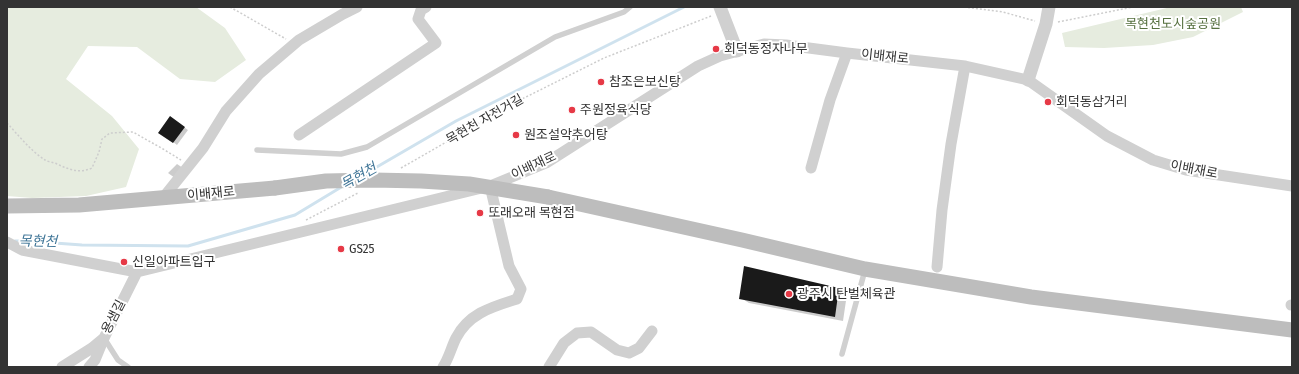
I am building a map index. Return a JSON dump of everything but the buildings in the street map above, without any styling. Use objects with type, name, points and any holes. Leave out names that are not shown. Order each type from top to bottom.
[{"type":"main road","name":"이배재로","points":[[7,206],[79,205],[275,188],[326,181],[374,180],[469,184],[548,197],[865,269],[1031,297],[1292,330]]},
{"type":"street","points":[[163,198],[203,148],[226,111],[259,74],[299,40],[340,10],[357,7]]},
{"type":"street","points":[[299,135],[436,43],[418,19],[421,10],[426,7]]},
{"type":"street","points":[[1028,80],[1046,24],[1049,7]]},
{"type":"street","points":[[721,9],[737,51]]},
{"type":"street","name":"이배재로","points":[[7,242],[22,250],[137,272],[490,186],[546,163],[698,66],[720,56],[764,44],[786,45],[965,66],[1028,80],[1107,136],[1153,160],[1186,170],[1292,186]]},
{"type":"street","points":[[811,168],[830,100],[847,53]]},
{"type":"street","points":[[937,267],[942,210],[951,144],[965,66]]},
{"type":"street","points":[[443,367],[456,338],[470,319],[487,309],[517,299],[521,289],[509,266],[490,186]]},
{"type":"street","name":"용샘길","points":[[62,367],[92,348],[104,338],[137,272]]},
{"type":"street","points":[[549,367],[564,343],[577,333],[591,332],[617,350],[629,353],[639,348],[652,330]]},
{"type":"street","points":[[88,367],[95,360],[104,338]]},
{"type":"lane","points":[[257,150],[341,154],[367,147],[555,37],[624,12],[630,7]]},
{"type":"lane","points":[[842,354],[865,269]]},
{"type":"lane","points":[[104,338],[118,360],[128,367]]},
{"type":"path","points":[[230,7],[295,44]]},
{"type":"path","name":"목현천 자전거길","points":[[397,170],[518,101],[604,58],[721,9]]},
{"type":"path","points":[[7,123],[45,160],[77,171],[86,171],[92,168],[102,139],[110,133],[133,132],[189,166]]},
{"type":"path","points":[[304,220],[364,190]]},
{"type":"green space","points":[[7,7],[196,7],[225,28],[246,60],[215,82],[180,79],[137,47],[88,46],[66,79],[112,116],[139,149],[126,187],[86,196],[32,198],[7,196]]},
{"type":"green space","name":"목현천도시숲공원","points":[[1171,7],[1241,7],[1243,12],[1193,37],[1153,45],[1104,48],[1065,47],[1062,33]]},
{"type":"waterway","name":"목현천","points":[[363,175],[456,121],[684,7]]},
{"type":"waterway","name":"목현천","points":[[15,241],[82,245],[188,246],[295,215],[343,186]]},
{"type":"place","name":"회덕동정자나무","points":[[716,49]]},
{"type":"place","name":"참조은보신탕","points":[[601,82]]},
{"type":"place","name":"회덕동삼거리","points":[[1048,102]]},
{"type":"place","name":"주원정육식당","points":[[572,110]]},
{"type":"place","name":"원조설악추어탕","points":[[516,135]]},
{"type":"place","name":"또래오래 목현점","points":[[480,213]]},
{"type":"place","name":"GS25","points":[[341,249]]},
{"type":"place","name":"신일아파트입구","points":[[124,262]]},
{"type":"place","name":"광주시 탄벌체육관","points":[[789,294]]}]
